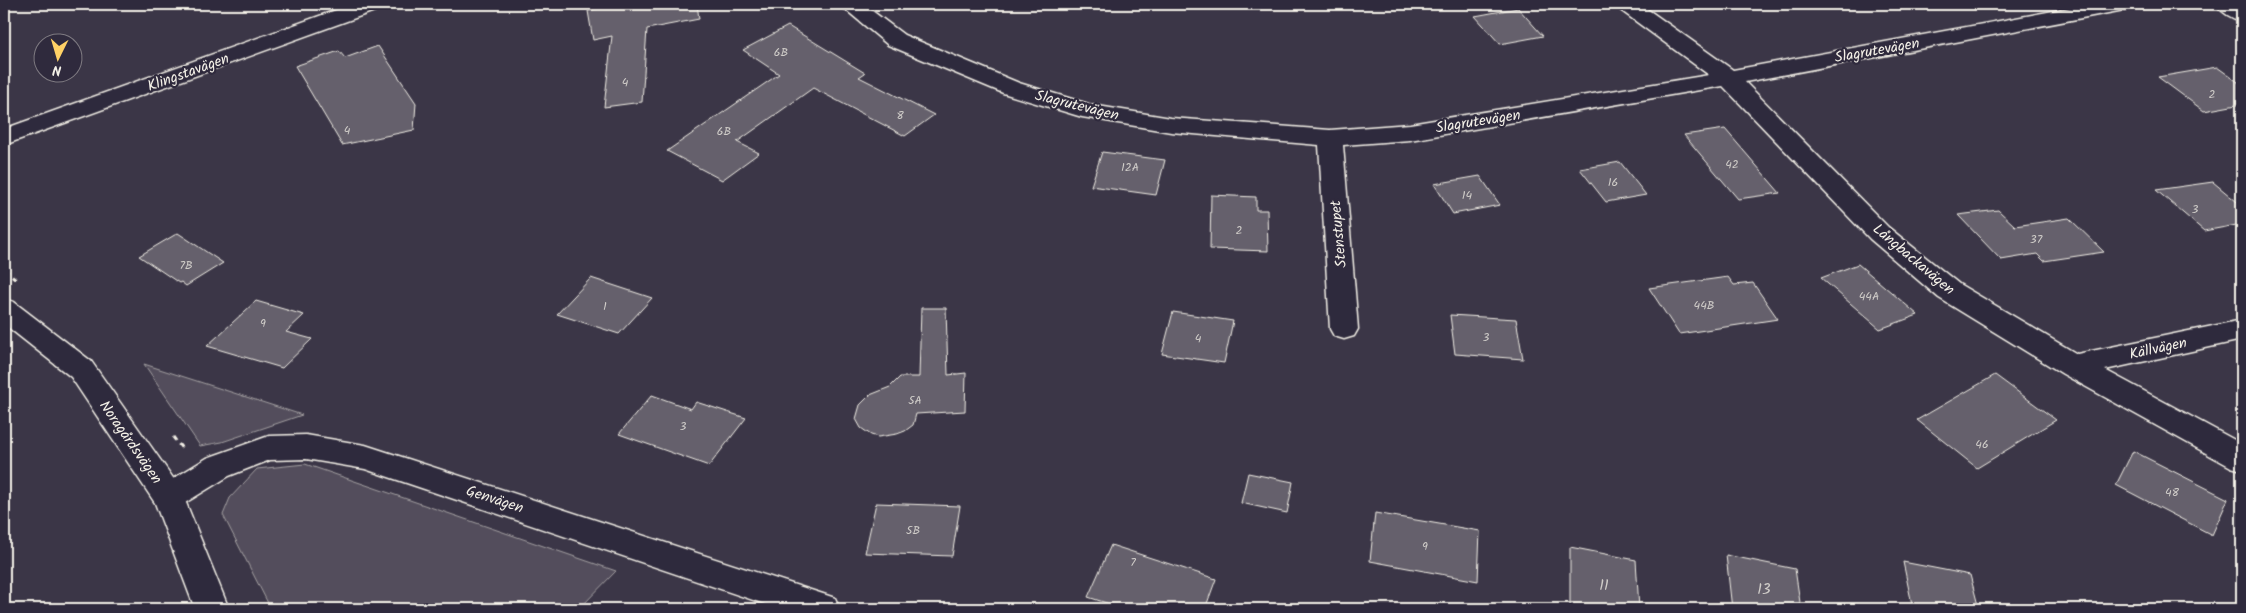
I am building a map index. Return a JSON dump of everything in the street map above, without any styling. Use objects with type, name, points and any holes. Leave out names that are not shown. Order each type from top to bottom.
[{"type":"street","name":"Klingstavägen","points":[[4,137],[372,4]]},
{"type":"street","name":"Slagrutevägen","points":[[850,4],[896,40],[1011,88],[1090,112],[1171,125],[1330,138],[1410,132],[1665,90],[2124,4]]},
{"type":"street","name":"Långbackavägen","points":[[1627,4],[1727,77],[1879,232],[1949,291],[2073,366],[2242,458]]},
{"type":"street","points":[[2226,4],[2242,14]]},
{"type":"street","name":"Stenstupet","points":[[1330,138],[1340,238],[1344,329]]},
{"type":"street","name":"Noragårdsvägen","points":[[4,309],[81,369],[169,497],[212,609]]},
{"type":"street","name":"Källvägen","points":[[2073,366],[2242,330]]},
{"type":"street","name":"Genvägen","points":[[169,497],[218,467],[269,448],[306,447],[365,457],[602,534],[823,609]]},
{"type":"shaded area","points":[[144,364],[302,415],[222,442],[200,446]]},
{"type":"shaded area","points":[[305,464],[616,571],[579,609],[271,609],[223,515],[230,498],[257,469]]},
{"type":"building","points":[[615,4],[697,4],[699,19],[647,29],[642,102],[604,107],[612,36],[593,40],[588,11]]},
{"type":"building","points":[[1518,8],[1543,36],[1500,44],[1475,16]]},
{"type":"building","points":[[788,26],[865,73],[859,77],[934,115],[905,136],[813,88],[737,142],[759,153],[722,180],[667,151],[779,74],[743,50]]},
{"type":"building","points":[[378,46],[416,103],[414,130],[342,145],[295,66],[339,51],[345,58]]},
{"type":"building","points":[[2217,67],[2242,85],[2242,104],[2204,111],[2158,77]]},
{"type":"building","points":[[1725,129],[1780,193],[1738,199],[1684,135]]},
{"type":"building","points":[[1102,152],[1165,160],[1156,195],[1091,186]]},
{"type":"building","points":[[1620,162],[1646,195],[1606,202],[1580,169]]},
{"type":"building","points":[[1480,176],[1500,205],[1453,214],[1434,184]]},
{"type":"building","points":[[2213,182],[2242,206],[2242,224],[2204,231],[2156,190]]},
{"type":"building","points":[[1211,195],[1256,197],[1256,210],[1267,210],[1268,251],[1210,249]]},
{"type":"building","points":[[1998,210],[2015,226],[2069,218],[2104,252],[2044,261],[2037,254],[2001,260],[1958,215]]},
{"type":"building","points":[[178,233],[223,263],[186,286],[139,256]]},
{"type":"building","points":[[1858,264],[1918,315],[1880,329],[1821,278]]},
{"type":"building","points":[[1728,277],[1734,285],[1753,283],[1778,319],[1679,334],[1649,288]]},
{"type":"building","points":[[591,278],[652,298],[619,334],[557,314]]},
{"type":"building","points":[[256,301],[304,315],[286,332],[312,339],[282,368],[207,346]]},
{"type":"building","points":[[921,308],[946,308],[948,375],[966,373],[965,411],[916,414],[913,425],[905,431],[878,437],[871,435],[861,428],[856,419],[860,405],[870,395],[890,387],[900,377],[919,377]]},
{"type":"building","points":[[1173,312],[1233,321],[1224,363],[1162,354]]},
{"type":"building","points":[[1450,315],[1516,319],[1523,359],[1455,354]]},
{"type":"building","points":[[1995,375],[2056,420],[1977,468],[1917,420]]},
{"type":"building","points":[[652,395],[691,409],[696,402],[746,418],[709,466],[619,434]]},
{"type":"building","points":[[2133,451],[2228,499],[2212,535],[2116,485]]},
{"type":"building","points":[[1248,473],[1293,482],[1287,513],[1241,503]]},
{"type":"building","points":[[876,503],[960,506],[952,556],[865,553]]},
{"type":"building","points":[[1375,513],[1480,531],[1478,581],[1370,561]]},
{"type":"building","points":[[1111,545],[1216,579],[1205,609],[1125,609],[1088,597]]},
{"type":"building","points":[[1570,547],[1636,560],[1639,609],[1570,609]]},
{"type":"building","points":[[1726,555],[1795,569],[1801,609],[1732,609]]},
{"type":"building","points":[[1903,562],[1970,575],[1979,609],[1913,609]]}]
